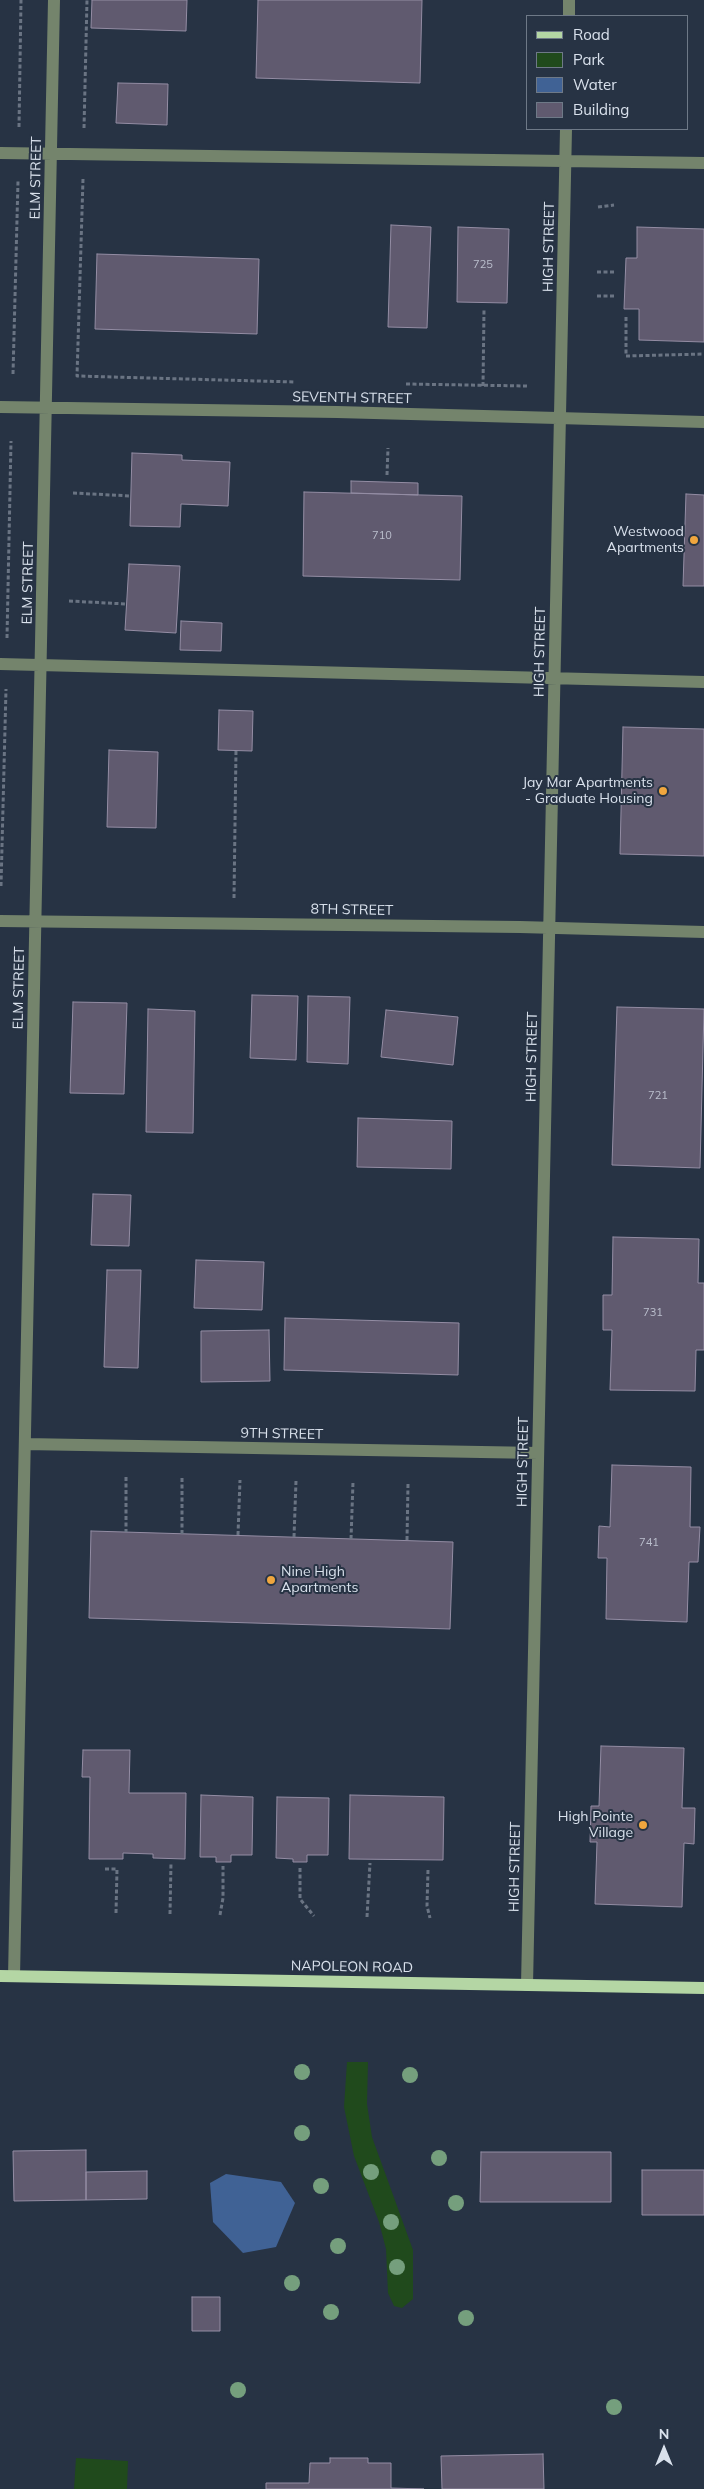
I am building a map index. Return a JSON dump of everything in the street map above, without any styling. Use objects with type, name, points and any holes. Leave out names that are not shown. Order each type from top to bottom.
[{"type":"main road","name":"NAPOLEON ROAD","points":[[0,1976],[704,1988]]},
{"type":"street","name":"ELM STREET","points":[[14,1976],[54,0]]},
{"type":"street","points":[[569,0],[569,15]]},
{"type":"street","name":"HIGH STREET","points":[[527,1985],[566,130]]},
{"type":"street","points":[[0,153],[704,163]]},
{"type":"street","name":"SEVENTH STREET","points":[[0,407],[337,412],[704,422]]},
{"type":"street","points":[[0,664],[704,682]]},
{"type":"street","name":"8TH STREET","points":[[0,921],[549,928],[704,932]]},
{"type":"street","name":"9TH STREET","points":[[25,1444],[538,1453]]},
{"type":"path","points":[[13,374],[21,0]]},
{"type":"path","points":[[87,0],[77,376],[299,382]]},
{"type":"path","points":[[598,207],[614,205]]},
{"type":"path","points":[[597,272],[615,272]]},
{"type":"path","points":[[597,296],[615,296]]},
{"type":"path","points":[[483,386],[484,310]]},
{"type":"path","points":[[626,317],[626,356],[704,354]]},
{"type":"path","points":[[396,384],[527,386]]},
{"type":"path","points":[[387,475],[388,448]]},
{"type":"path","points":[[73,493],[131,496]]},
{"type":"path","points":[[69,601],[126,604]]},
{"type":"path","points":[[234,924],[236,750]]},
{"type":"path","points":[[126,1477],[126,1532]]},
{"type":"path","points":[[182,1478],[182,1534]]},
{"type":"path","points":[[238,1535],[240,1480]]},
{"type":"path","points":[[294,1537],[296,1481]]},
{"type":"path","points":[[351,1539],[353,1482]]},
{"type":"path","points":[[406,1540],[408,1484]]},
{"type":"path","points":[[170,1914],[171,1862]]},
{"type":"path","points":[[367,1917],[370,1863]]},
{"type":"path","points":[[220,1914],[223,1898],[223,1866]]},
{"type":"path","points":[[300,1868],[300,1899],[314,1916]]},
{"type":"path","points":[[105,1869],[117,1870],[116,1913]]},
{"type":"path","points":[[428,1870],[427,1906],[430,1918]]},
{"type":"green space","points":[[347,2062],[368,2062],[367,2104],[372,2137],[413,2250],[413,2299],[402,2308],[394,2306],[388,2293],[386,2249],[379,2222],[354,2156],[344,2107]]},
{"type":"green space","points":[[76,2458],[128,2461],[127,2489],[74,2489]]},
{"type":"water","points":[[226,2174],[281,2182],[295,2203],[276,2247],[243,2253],[213,2222],[210,2183]]},
{"type":"building","points":[[92,0],[187,0],[186,31],[91,28]]},
{"type":"building","points":[[258,0],[422,0],[420,83],[256,78]]},
{"type":"building","points":[[118,83],[168,84],[167,125],[116,123]]},
{"type":"building","points":[[391,225],[431,227],[427,328],[388,327]]},
{"type":"building","points":[[458,227],[509,229],[507,303],[457,302]]},
{"type":"building","points":[[637,227],[704,229],[704,342],[639,340],[639,309],[624,309],[626,258],[637,258]]},
{"type":"building","points":[[97,254],[259,259],[257,334],[95,329]]},
{"type":"building","points":[[132,453],[182,455],[182,460],[230,462],[228,506],[181,504],[180,527],[130,526]]},
{"type":"building","points":[[351,481],[418,483],[418,495],[351,493]]},
{"type":"building","points":[[304,492],[462,496],[460,580],[303,576]]},
{"type":"building","name":"Westwood Apartments","points":[[686,494],[704,495],[704,586],[683,586]]},
{"type":"building","points":[[129,564],[180,566],[176,633],[125,630]]},
{"type":"building","points":[[181,621],[222,623],[221,651],[180,650]]},
{"type":"building","points":[[219,710],[253,711],[252,751],[218,750]]},
{"type":"building","name":"Jay Mar Apartments - Graduate Housing","points":[[623,727],[704,729],[704,856],[620,854]]},
{"type":"building","points":[[109,750],[158,752],[156,828],[107,827]]},
{"type":"building","points":[[252,995],[298,996],[296,1060],[250,1058]]},
{"type":"building","points":[[308,996],[350,997],[348,1064],[307,1062]]},
{"type":"building","points":[[73,1002],[127,1003],[124,1094],[70,1093]]},
{"type":"building","points":[[617,1007],[704,1009],[700,1168],[612,1165]]},
{"type":"building","points":[[148,1009],[195,1011],[193,1133],[146,1132]]},
{"type":"building","points":[[386,1010],[458,1017],[453,1065],[381,1057]]},
{"type":"building","points":[[358,1118],[452,1121],[451,1169],[357,1167]]},
{"type":"building","points":[[93,1194],[131,1195],[129,1246],[91,1245]]},
{"type":"building","points":[[613,1237],[699,1239],[698,1283],[704,1283],[704,1350],[696,1350],[695,1391],[610,1390],[612,1330],[603,1330],[603,1295],[612,1295]]},
{"type":"building","points":[[196,1260],[264,1262],[262,1310],[194,1308]]},
{"type":"building","points":[[107,1270],[141,1270],[138,1368],[104,1367]]},
{"type":"building","points":[[285,1318],[459,1323],[458,1375],[284,1370]]},
{"type":"building","points":[[269,1330],[270,1381],[201,1382],[201,1331]]},
{"type":"building","points":[[612,1465],[691,1467],[690,1527],[700,1527],[698,1562],[689,1562],[687,1622],[606,1619],[607,1558],[598,1558],[599,1526],[610,1527]]},
{"type":"building","name":"Nine High Apartments","points":[[91,1531],[453,1542],[450,1629],[89,1618]]},
{"type":"building","name":"High Pointe Village","points":[[601,1746],[684,1748],[682,1808],[695,1808],[694,1844],[684,1843],[682,1907],[595,1904],[597,1842],[590,1842],[591,1806],[599,1806]]},
{"type":"building","points":[[83,1750],[130,1750],[129,1793],[186,1793],[185,1859],[153,1858],[153,1854],[123,1853],[123,1859],[89,1859],[90,1777],[82,1777]]},
{"type":"building","points":[[201,1795],[253,1797],[252,1855],[231,1855],[231,1862],[216,1862],[216,1857],[200,1857]]},
{"type":"building","points":[[350,1795],[444,1797],[443,1860],[349,1859]]},
{"type":"building","points":[[277,1797],[329,1798],[328,1855],[307,1855],[307,1862],[293,1862],[293,1859],[276,1858]]},
{"type":"building","points":[[86,2150],[86,2200],[14,2201],[13,2151]]},
{"type":"building","points":[[481,2152],[611,2152],[611,2202],[480,2202]]},
{"type":"building","points":[[642,2170],[704,2170],[704,2215],[642,2215]]},
{"type":"building","points":[[147,2171],[147,2199],[86,2200],[86,2172]]},
{"type":"building","points":[[192,2297],[220,2297],[220,2331],[192,2331]]},
{"type":"building","points":[[543,2454],[544,2489],[442,2489],[441,2456]]},
{"type":"building","points":[[330,2458],[368,2458],[368,2463],[391,2463],[391,2488],[424,2489],[266,2489],[266,2483],[309,2483],[310,2463],[330,2463]]},
{"type":"place","name":"Westwood Apartments","points":[[694,540]]},
{"type":"place","name":"Jay Mar Apartments - Graduate Housing","points":[[663,791]]},
{"type":"place","name":"Nine High Apartments","points":[[271,1580]]},
{"type":"place","name":"High Pointe Village","points":[[643,1825]]}]
